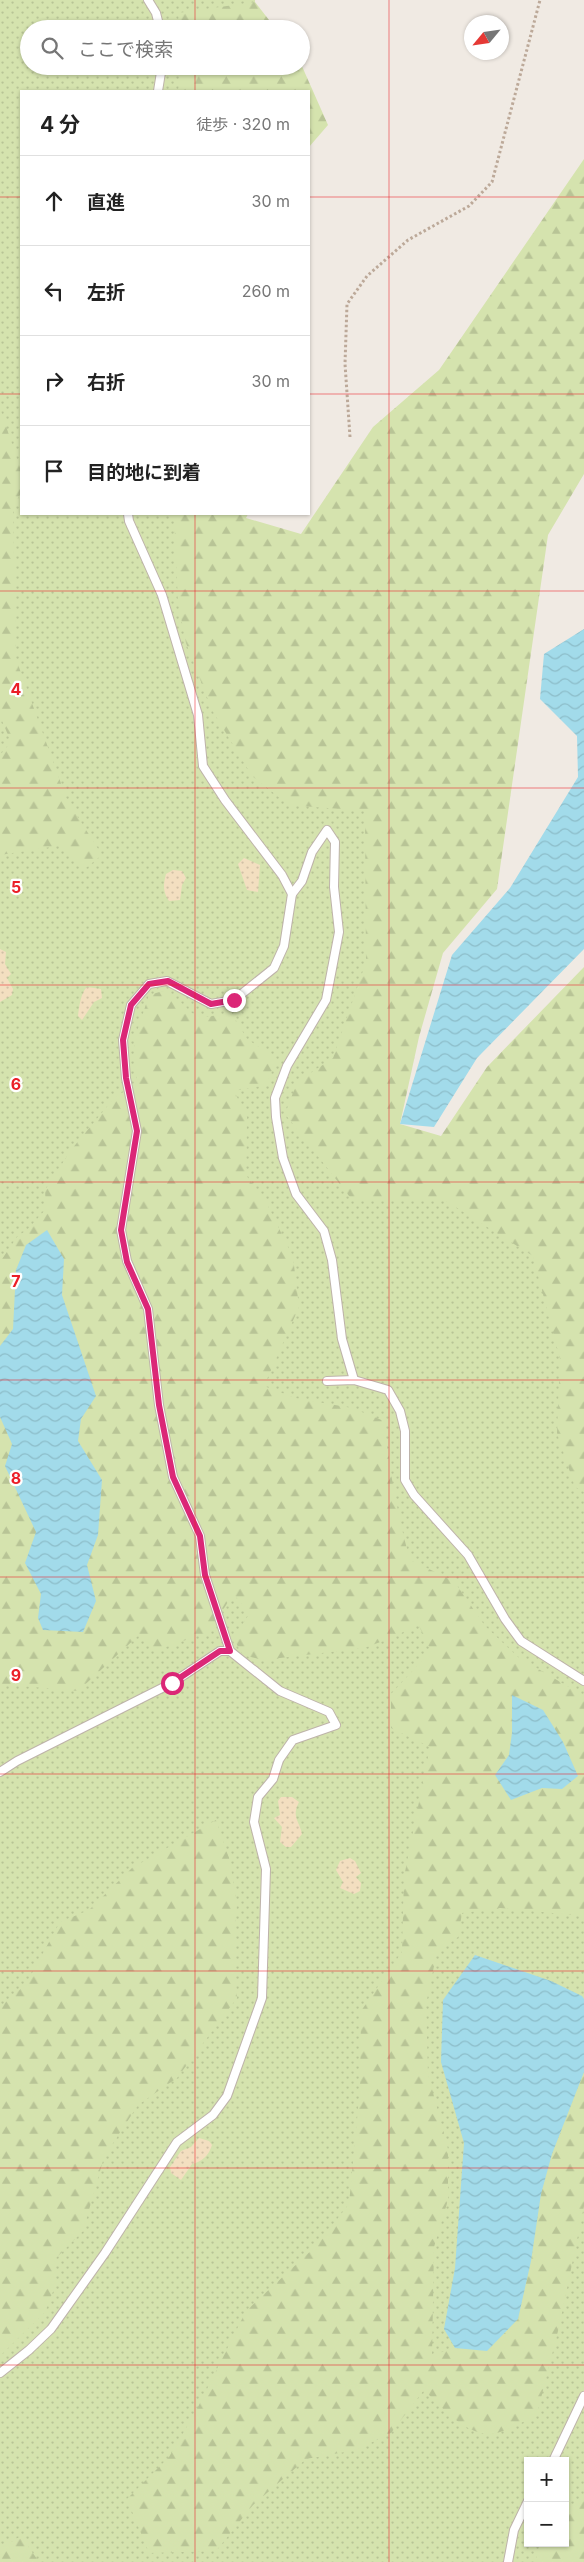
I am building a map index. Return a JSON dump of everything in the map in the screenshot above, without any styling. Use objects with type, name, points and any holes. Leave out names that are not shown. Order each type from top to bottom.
[{"type":"lane","points":[[148,0],[158,20]]},
{"type":"lane","points":[[158,90],[161,75]]},
{"type":"lane","points":[[128,515],[129,522],[162,594],[198,715],[203,766],[225,800],[282,875],[292,894]]},
{"type":"lane","points":[[0,2373],[29,2350],[51,2329],[105,2253],[177,2142],[213,2115],[227,2096],[262,1998],[266,1869],[254,1822],[258,1797],[273,1779],[279,1760],[294,1740],[336,1725],[329,1712],[280,1691],[230,1651],[205,1575],[200,1536],[173,1477],[159,1405],[148,1309],[127,1262],[121,1230],[137,1131],[126,1078],[123,1040],[131,1005],[149,984],[168,981],[211,1004],[234,1000],[274,968],[284,946],[292,894],[302,881],[312,852],[326,830],[335,842],[334,887],[339,932],[326,1000],[287,1066],[275,1098],[276,1118],[283,1158],[296,1194],[324,1231],[332,1260],[342,1339],[354,1380]]},
{"type":"lane","points":[[327,1381],[354,1380],[388,1390],[400,1411],[405,1431],[405,1480],[414,1495],[468,1555],[505,1619],[521,1641],[584,1681]]},
{"type":"lane","points":[[0,1772],[17,1761],[172,1683],[220,1651],[230,1651]]},
{"type":"lane","points":[[555,2457],[584,2396]]},
{"type":"lane","points":[[508,2562],[514,2530],[527,2502]]},
{"type":"path","points":[[350,437],[346,364],[347,304],[367,276],[408,240],[469,206],[492,182],[540,0]]},
{"type":"green space","points":[[0,0],[255,0],[255,20],[20,20],[20,75],[254,75],[253,90],[20,90],[20,515],[242,515],[423,828],[366,1141],[511,1139],[584,1338],[584,2562],[0,2562]]},
{"type":"green space","points":[[255,2],[269,20],[179,20],[178,13]]},
{"type":"green space","points":[[181,75],[306,75],[328,125],[310,146],[310,90],[178,90]]},
{"type":"green space","points":[[584,159],[584,474],[548,535],[497,889],[443,953],[419,1037],[400,1124],[441,1136],[487,1067],[584,967],[584,1492],[575,1487],[557,1433],[560,1359],[533,1256],[443,1199],[353,1201],[285,1114],[297,1082],[333,1058],[366,962],[365,811],[289,805],[252,776],[212,710],[186,643],[178,603],[174,515],[248,515],[246,518],[301,534],[373,427],[439,370]]},
{"type":"green space","points":[[0,408],[20,468],[20,495],[13,507],[16,659],[67,800],[102,855],[82,871],[63,845],[0,855],[0,755],[11,742],[0,716]]},
{"type":"green space","points":[[163,991],[198,1016],[216,1016],[231,1012],[247,1039],[277,1059],[266,1085],[234,1091],[247,1117],[246,1175],[268,1206],[293,1257],[299,1307],[264,1386],[295,1398],[352,1408],[384,1421],[394,1491],[410,1560],[454,1581],[485,1626],[518,1657],[584,1696],[584,1916],[500,1908],[462,1913],[458,1937],[437,1952],[426,2004],[428,2074],[448,2149],[448,2200],[434,2247],[432,2355],[455,2348],[487,2351],[518,2319],[531,2261],[541,2194],[552,2154],[584,2072],[584,2206],[559,2327],[537,2414],[506,2430],[487,2434],[478,2432],[460,2423],[424,2390],[391,2433],[356,2450],[306,2459],[253,2505],[216,2551],[149,2553],[127,2499],[169,2457],[195,2413],[246,2311],[316,2246],[349,2204],[360,2088],[361,2011],[402,1952],[404,1877],[430,1747],[391,1728],[391,1694],[431,1651],[418,1624],[394,1637],[364,1648],[263,1660],[243,1655],[233,1638],[250,1613],[233,1594],[209,1632],[154,1651],[139,1635],[78,1691],[0,1684],[0,1262],[17,1237],[28,1229],[46,1209],[45,1190],[71,1150],[115,1097],[137,1084],[134,1041],[149,995]]},
{"type":"green space","points":[[216,1820],[229,1858],[237,1902],[234,1950],[237,1998],[177,2078],[138,2105],[104,2157],[83,2231],[55,2259],[54,2289],[45,2312],[0,2356],[0,2007],[26,1984],[60,1922],[89,1910],[132,1868]]},
{"type":"green space","points":[[584,2494],[584,2562],[534,2562],[542,2547],[569,2547],[569,2513]]},
{"type":"green space","points":[[21,2536],[39,2562],[0,2562],[0,2549]]},
{"type":"sand","points":[[244,858],[260,865],[258,892],[247,890],[238,864]]},
{"type":"sand","points":[[173,870],[182,871],[186,878],[182,885],[180,900],[169,901],[164,888],[164,882],[166,874]]},
{"type":"sand","points":[[0,949],[6,952],[5,964],[11,974],[7,978],[13,989],[12,995],[0,1002]]},
{"type":"sand","points":[[87,987],[101,989],[102,998],[94,1002],[82,1020],[78,1016],[79,1008]]},
{"type":"sand","points":[[281,1797],[292,1797],[299,1802],[296,1816],[302,1834],[291,1847],[286,1847],[280,1842],[282,1827],[274,1818],[280,1815],[278,1801]]},
{"type":"sand","points":[[350,1858],[355,1861],[361,1873],[356,1877],[361,1883],[360,1891],[354,1894],[340,1888],[343,1882],[336,1870],[340,1861]]},
{"type":"sand","points":[[199,2138],[209,2141],[212,2145],[211,2149],[202,2160],[192,2164],[181,2180],[171,2173],[170,2167],[181,2151],[191,2147]]},
{"type":"water","points":[[584,629],[584,949],[477,1058],[434,1127],[400,1124],[452,955],[510,888],[578,777],[577,736],[540,699],[544,654]]},
{"type":"water","points":[[47,1230],[64,1259],[62,1295],[96,1396],[81,1419],[78,1441],[102,1480],[98,1535],[87,1565],[96,1601],[83,1632],[43,1630],[38,1618],[41,1594],[25,1563],[36,1532],[5,1466],[12,1444],[0,1417],[0,1346],[13,1329],[16,1270],[26,1245]]},
{"type":"water","points":[[512,1695],[543,1710],[563,1742],[578,1776],[562,1789],[542,1788],[511,1800],[495,1775],[509,1755],[512,1733]]},
{"type":"water","points":[[475,1955],[551,1981],[582,1996],[584,1999],[584,2072],[552,2154],[541,2194],[531,2261],[518,2319],[487,2351],[455,2348],[444,2329],[455,2268],[464,2143],[441,2062],[443,2000]]},
{"type":"route","points":[[172,1683],[220,1651],[230,1651],[205,1575],[200,1536],[173,1477],[159,1405],[148,1309],[127,1262],[121,1230],[137,1131],[126,1078],[123,1040],[131,1005],[149,984],[168,981],[211,1004],[234,1000]]}]
